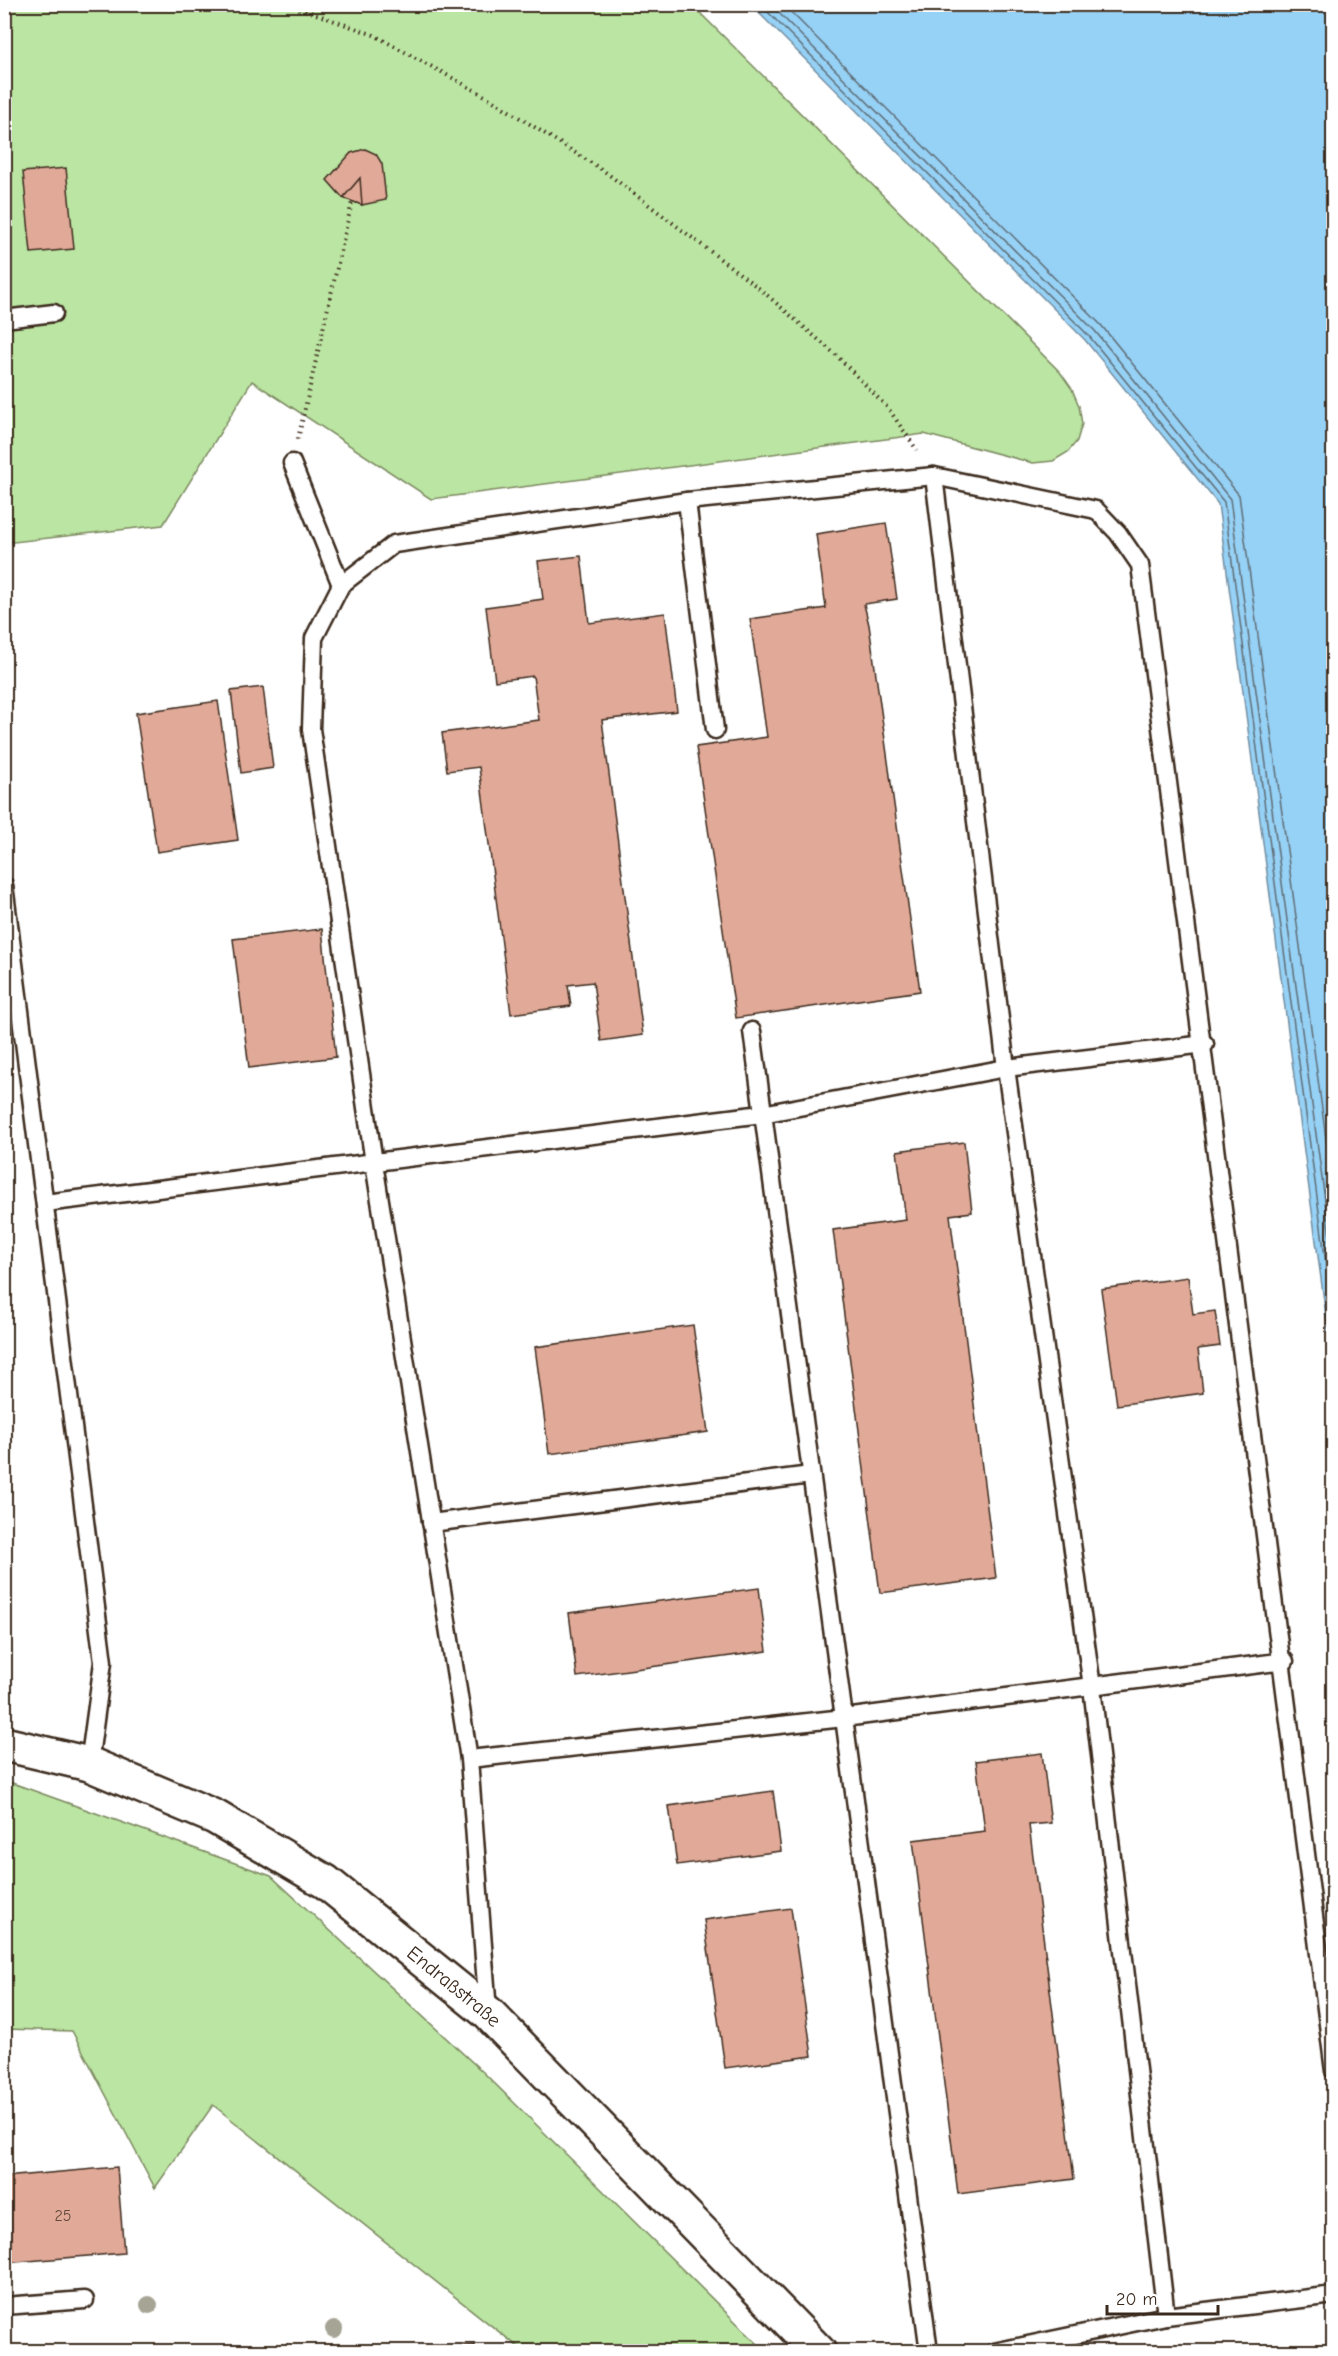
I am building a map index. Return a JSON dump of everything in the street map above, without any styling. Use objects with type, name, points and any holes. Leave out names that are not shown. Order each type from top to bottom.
[{"type":"street","name":"Endraßstraße","points":[[4,1744],[89,1764],[215,1817],[326,1882],[488,2013],[819,2352]]},
{"type":"lane","points":[[4,319],[54,313]]},
{"type":"lane","points":[[292,463],[341,585]]},
{"type":"lane","points":[[934,476],[1006,1068],[1092,1687],[1166,2316]]},
{"type":"lane","points":[[488,2013],[469,1760],[374,1163],[311,729],[314,638],[341,585],[394,544],[687,501],[934,476],[1096,510],[1118,533],[1140,565],[1285,1661],[1334,2071]]},
{"type":"lane","points":[[687,501],[715,730]]},
{"type":"lane","points":[[4,885],[103,1662],[89,1764]]},
{"type":"lane","points":[[752,1031],[929,2352]]},
{"type":"lane","points":[[45,1203],[762,1114],[1006,1068],[1205,1044]]},
{"type":"lane","points":[[431,1523],[811,1475]]},
{"type":"lane","points":[[469,1760],[844,1718],[1285,1661]]},
{"type":"lane","points":[[994,2352],[1166,2316],[1334,2295]]},
{"type":"lane","points":[[4,2306],[85,2300]]},
{"type":"path","points":[[288,4],[374,36],[487,97],[604,171],[760,289],[836,355],[888,408],[934,476]]},
{"type":"path","points":[[292,463],[352,202]]},
{"type":"green space","points":[[4,5],[692,5],[1060,372],[1072,389],[1079,406],[1082,424],[1077,441],[1068,452],[1053,461],[1033,463],[924,434],[431,499],[252,381],[163,525],[5,543]]},
{"type":"green space","points":[[4,1780],[271,1876],[484,2073],[765,2351],[529,2351],[517,2346],[213,2105],[155,2188],[72,2031],[5,2029]]},
{"type":"water","points":[[751,5],[1333,5],[1333,1369],[1218,504],[1085,340]]},
{"type":"building","points":[[365,149],[376,154],[382,164],[386,200],[362,205],[343,198],[327,180],[351,153]]},
{"type":"building","points":[[66,168],[74,249],[31,253],[23,172]]},
{"type":"building","points":[[360,178],[362,205],[343,198]]},
{"type":"building","points":[[886,523],[897,599],[864,604],[869,625],[920,991],[736,1018],[696,747],[767,737],[750,619],[826,608],[816,534]]},
{"type":"building","points":[[581,556],[589,623],[665,613],[677,711],[602,720],[643,1035],[601,1041],[593,982],[568,985],[571,1006],[511,1014],[479,767],[447,771],[442,733],[539,720],[533,676],[495,681],[486,607],[543,599],[538,561]]},
{"type":"building","points":[[263,687],[273,768],[241,773],[231,691]]},
{"type":"building","points":[[218,701],[238,840],[157,852],[136,713]]},
{"type":"building","points":[[322,929],[336,1057],[249,1068],[233,939]]},
{"type":"building","points":[[964,1142],[972,1212],[950,1215],[996,1578],[880,1593],[833,1230],[906,1220],[897,1151]]},
{"type":"building","points":[[1188,1277],[1193,1314],[1215,1311],[1220,1346],[1198,1349],[1203,1393],[1117,1405],[1101,1289]]},
{"type":"building","points":[[693,1325],[708,1432],[549,1454],[535,1347]]},
{"type":"building","points":[[759,1588],[767,1651],[577,1677],[569,1613]]},
{"type":"building","points":[[1042,1753],[1051,1823],[1029,1825],[1074,2179],[958,2194],[913,1840],[985,1831],[976,1761]]},
{"type":"building","points":[[773,1791],[781,1851],[677,1865],[669,1806]]},
{"type":"building","points":[[791,1908],[812,2056],[725,2068],[704,1920]]},
{"type":"building","points":[[117,2167],[124,2253],[4,2263],[4,2177]]},
{"type":"building","points":[[475,2345],[475,2352],[395,2352]]}]
